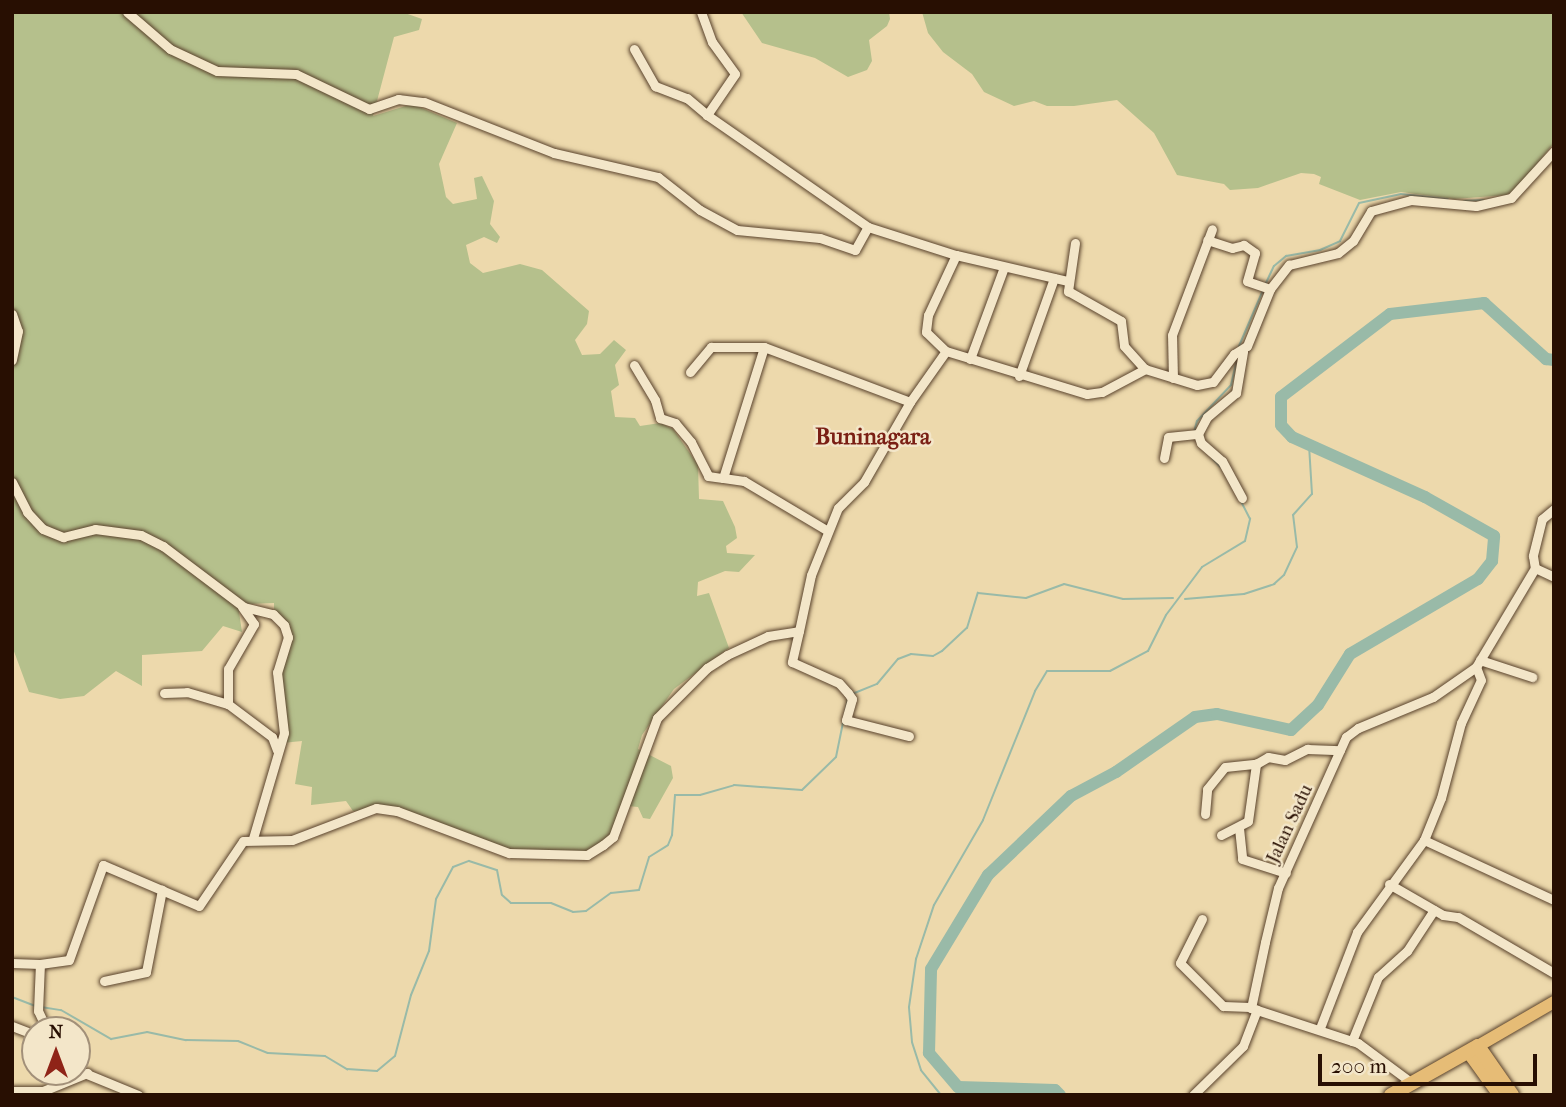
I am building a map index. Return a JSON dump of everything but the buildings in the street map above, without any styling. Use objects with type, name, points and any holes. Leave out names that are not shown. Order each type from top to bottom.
[{"type":"highway","points":[[1391,1095],[1473,1049]]},
{"type":"highway","points":[[1473,1049],[1500,1095]]},
{"type":"highway","points":[[1473,1049],[1512,1095]]},
{"type":"main road","points":[[1473,1049],[1554,1002]]},
{"type":"street","points":[[127,12],[170,49],[217,71],[296,74],[369,109],[398,99],[424,102],[554,153],[658,177],[700,210],[737,230],[820,238],[855,250],[868,227]]},
{"type":"street","points":[[701,12],[712,43],[735,74],[706,115]]},
{"type":"street","points":[[635,49],[655,86],[687,98],[706,115],[868,227],[956,256],[1068,281]]},
{"type":"street","points":[[1196,434],[1207,417],[1237,391],[1240,353],[1267,287],[1289,265],[1338,253],[1353,241],[1371,211],[1411,200],[1476,206],[1511,198],[1554,151]]},
{"type":"street","points":[[1173,378],[1172,335],[1212,229]]},
{"type":"street","points":[[1207,240],[1232,248],[1244,245],[1255,253],[1247,281],[1267,287]]},
{"type":"street","points":[[1075,243],[1068,281],[1071,296],[1121,321],[1124,346],[1144,369],[1197,385],[1213,382],[1240,353]]},
{"type":"street","points":[[956,256],[927,323],[927,334],[946,351],[1019,376],[1087,394],[1102,392],[1144,369]]},
{"type":"street","points":[[970,359],[1004,267]]},
{"type":"street","points":[[1019,376],[1054,278]]},
{"type":"street","points":[[12,314],[18,331],[12,360]]},
{"type":"street","points":[[691,372],[711,347],[764,347],[910,402]]},
{"type":"street","points":[[723,478],[764,347]]},
{"type":"street","points":[[909,736],[846,720],[850,695],[839,683],[792,662],[811,575],[838,508],[864,482],[910,402],[946,351]]},
{"type":"street","points":[[634,365],[660,418],[675,424],[691,442],[708,476],[744,481],[828,531]]},
{"type":"street","points":[[1164,458],[1170,435],[1196,434]]},
{"type":"street","points":[[1196,434],[1201,443],[1222,461],[1242,498]]},
{"type":"street","points":[[12,482],[27,512],[43,529],[63,537],[95,529],[141,535],[163,546],[242,606],[254,624],[228,669],[228,704]]},
{"type":"street","points":[[1554,509],[1542,519],[1533,555],[1535,568],[1554,577]]},
{"type":"street","name":"Jalan Sadu","points":[[1193,1095],[1243,1046],[1278,888],[1340,750],[1358,728],[1433,697],[1478,664],[1535,568]]},
{"type":"street","points":[[242,606],[273,614],[287,631],[277,672],[284,733],[253,838]]},
{"type":"street","points":[[12,963],[40,964],[69,960],[100,867],[107,866],[199,906],[239,844],[253,838],[292,840],[367,809],[384,809],[509,853],[587,855],[613,837],[657,718],[707,668],[727,655],[768,636],[799,631]]},
{"type":"street","points":[[1320,1028],[1352,941],[1389,884],[1412,862],[1424,840],[1441,798],[1461,723],[1480,680],[1478,664],[1532,677]]},
{"type":"street","points":[[163,693],[187,692],[228,704],[272,737],[277,752]]},
{"type":"street","points":[[1205,814],[1214,776],[1229,765],[1256,764],[1268,757],[1285,760],[1307,749],[1340,750]]},
{"type":"street","points":[[1221,835],[1239,828],[1250,817],[1256,764]]},
{"type":"street","points":[[1239,828],[1242,859],[1286,873]]},
{"type":"street","points":[[1424,840],[1554,900]]},
{"type":"street","points":[[1389,884],[1434,910],[1458,917],[1554,973]]},
{"type":"street","points":[[104,981],[146,972],[162,890]]},
{"type":"street","points":[[1352,1041],[1378,977],[1406,951],[1434,910]]},
{"type":"street","points":[[1202,919],[1180,963],[1223,1006],[1253,1008],[1320,1028],[1352,1041],[1412,1083]]},
{"type":"street","points":[[40,964],[38,1011],[40,1016]]},
{"type":"street","points":[[91,1075],[138,1095]]},
{"type":"street","points":[[12,1091],[43,1091],[55,1086]]},
{"type":"green space","points":[[12,12],[402,12],[422,19],[419,30],[394,37],[373,116],[412,104],[457,123],[439,164],[446,197],[453,204],[477,199],[474,178],[482,176],[494,201],[490,224],[500,237],[497,243],[484,237],[466,245],[470,263],[483,273],[520,264],[542,270],[589,311],[587,324],[575,340],[582,355],[600,354],[614,340],[626,350],[615,365],[619,385],[611,391],[615,417],[635,418],[640,426],[660,423],[673,429],[698,465],[699,499],[723,501],[735,527],[737,538],[726,546],[727,553],[755,555],[739,572],[725,571],[698,582],[697,596],[709,593],[729,648],[674,689],[642,735],[638,749],[671,766],[673,778],[650,819],[643,818],[638,807],[628,806],[611,835],[586,853],[510,851],[397,809],[353,811],[346,801],[311,805],[312,787],[295,784],[302,741],[282,743],[279,677],[289,637],[274,613],[274,603],[249,604],[239,612],[242,632],[223,626],[202,651],[142,655],[142,686],[116,671],[84,696],[60,699],[29,692],[12,646]]},
{"type":"green space","points":[[741,12],[889,12],[890,19],[887,26],[869,40],[872,61],[867,70],[848,77],[815,58],[762,43]]},
{"type":"green space","points":[[922,12],[1554,12],[1554,143],[1518,187],[1507,195],[1454,199],[1401,192],[1360,200],[1319,184],[1321,177],[1301,173],[1258,188],[1230,190],[1224,184],[1177,175],[1154,133],[1117,100],[1074,106],[1047,106],[1034,101],[1014,106],[984,92],[972,74],[943,52],[928,33]]},
{"type":"waterway","points":[[1265,285],[1274,266],[1286,256],[1320,250],[1340,241],[1359,203],[1401,194],[1448,199]]},
{"type":"waterway","points":[[1464,201],[1483,200]]},
{"type":"waterway","points":[[1239,346],[1263,290]]},
{"type":"waterway","points":[[1060,1095],[1055,1090],[958,1087],[929,1053],[931,969],[988,875],[1071,796],[1116,772],[1195,717],[1217,714],[1291,730],[1318,705],[1350,654],[1478,579],[1492,561],[1494,536],[1425,497],[1292,437],[1281,425],[1281,397],[1390,314],[1484,303],[1546,359],[1554,360]]},
{"type":"waterway","points":[[1194,432],[1197,421],[1231,385],[1237,358]]},
{"type":"waterway","points":[[1185,599],[1244,594],[1274,584],[1284,575],[1297,547],[1293,515],[1312,494],[1309,445]]},
{"type":"waterway","points":[[1212,458],[1220,467]]},
{"type":"waterway","points":[[941,1095],[921,1070],[912,1042],[909,1007],[916,959],[934,905],[983,820],[1035,691],[1047,671],[1110,671],[1148,651],[1166,615],[1202,567],[1245,541],[1250,519],[1241,501]]},
{"type":"waterway","points":[[852,694],[877,684],[898,659],[911,654],[933,656],[942,651],[967,628],[978,593],[1026,598],[1064,584],[1123,599],[1173,598]]},
{"type":"waterway","points":[[41,1007],[61,1010],[111,1039],[147,1032],[186,1040],[238,1041],[268,1053],[325,1056],[347,1069],[377,1071],[395,1056],[411,995],[429,951],[436,899],[453,867],[469,861],[497,870],[502,895],[511,903],[551,903],[573,912],[586,911],[611,893],[639,890],[649,857],[668,845],[672,835],[675,795],[700,795],[734,785],[802,790],[836,757],[848,698]]},
{"type":"waterway","points":[[12,997],[35,1006]]},
{"type":"district","name":"Buninagara","points":[[873,437]]}]
